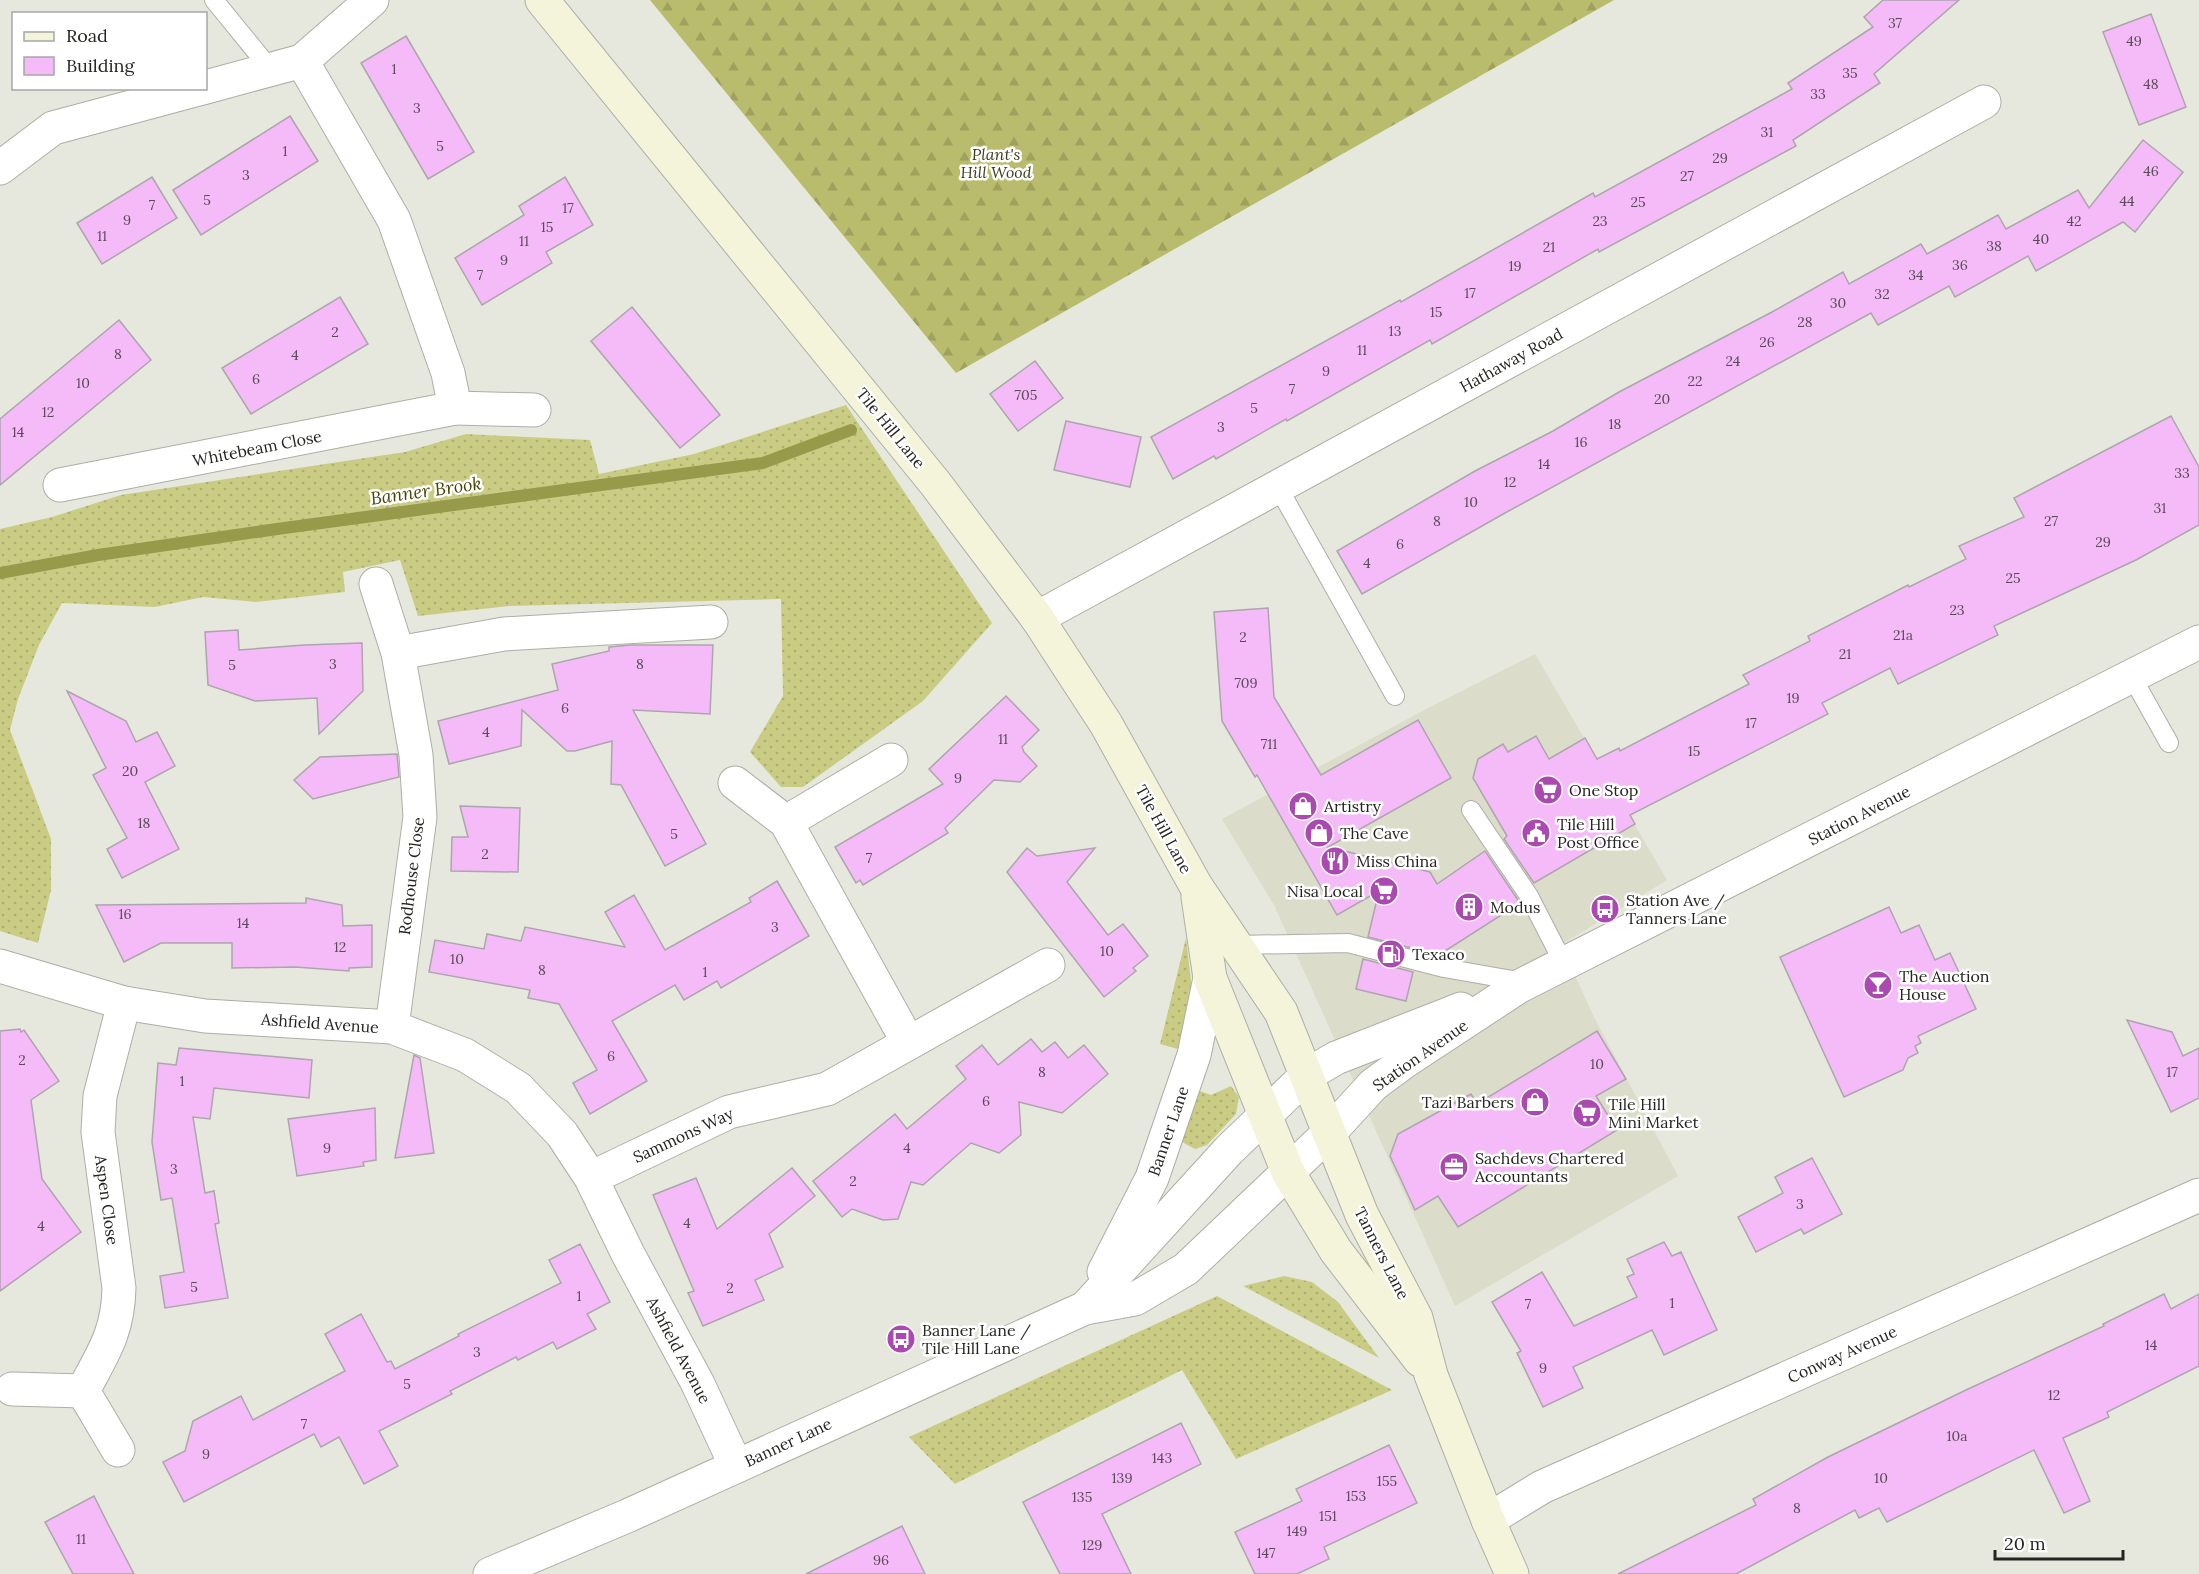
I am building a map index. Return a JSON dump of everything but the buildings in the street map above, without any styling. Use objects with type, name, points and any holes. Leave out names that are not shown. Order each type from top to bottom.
[{"type":"main road","name":"Tile Hill Lane","points":[[542,0],[935,483],[1037,618],[1106,724],[1196,886],[1281,1012],[1330,1132]]},
{"type":"main road","name":"Tile Hill Lane","points":[[1196,886],[1210,978],[1288,1172]]},
{"type":"main road","name":"Tanners Lane","points":[[1330,1132],[1362,1215],[1416,1318],[1431,1374],[1488,1520],[1512,1574]]},
{"type":"main road","name":"Tanners Lane","points":[[1288,1172],[1336,1251],[1431,1374]]},
{"type":"street","points":[[207,87],[286,65],[372,0]]},
{"type":"street","points":[[286,65],[394,220],[448,373],[455,408]]},
{"type":"street","points":[[0,168],[53,128],[196,90]]},
{"type":"street","name":"Hathaway Road","points":[[1037,618],[1984,102]]},
{"type":"street","name":"Whitebeam Close","points":[[60,485],[455,408],[534,410]]},
{"type":"street","name":"Rodhouse Close","points":[[376,584],[398,653],[417,755],[420,817],[392,1028]]},
{"type":"street","points":[[398,653],[504,634],[711,622]]},
{"type":"street","name":"Station Avenue","points":[[1330,1132],[1373,1085],[1404,1062],[1523,985],[2199,642]]},
{"type":"street","points":[[786,822],[891,760]]},
{"type":"street","points":[[735,783],[786,822],[908,1042]]},
{"type":"street","name":"Sammons Way","points":[[591,1178],[729,1112],[827,1089],[1048,965]]},
{"type":"street","name":"Ashfield Avenue","points":[[0,966],[124,1003],[204,1016],[392,1028],[465,1055],[518,1088],[562,1134],[591,1178],[628,1254],[692,1373],[736,1466]]},
{"type":"street","name":"Banner Lane","points":[[1085,1308],[1152,1178],[1194,1055],[1210,978]]},
{"type":"street","name":"Station Avenue","points":[[1307,1075],[1345,1054],[1523,985]]},
{"type":"street","name":"Aspen Close","points":[[83,1391],[112,1337],[119,1311],[119,1288],[98,1132],[100,1096],[124,1003]]},
{"type":"street","name":"Banner Lane","points":[[1085,1308],[1229,1150],[1307,1075]]},
{"type":"street","name":"Banner Lane","points":[[490,1574],[627,1516],[1085,1308],[1135,1299],[1186,1269],[1330,1132]]},
{"type":"street","name":"Conway Avenue","points":[[1488,1520],[1542,1487],[2199,1195]]},
{"type":"street","points":[[12,1389],[83,1391],[118,1450]]},
{"type":"lane","points":[[214,0],[286,65]]},
{"type":"lane","points":[[1278,487],[1395,696]]},
{"type":"lane","points":[[2132,677],[2169,743]]},
{"type":"lane","points":[[1471,810],[1529,896],[1564,964]]},
{"type":"lane","points":[[1236,945],[1348,943],[1444,968],[1523,985]]},
{"type":"shaded area","points":[[1535,654],[1667,880],[1561,945],[1594,1017],[1678,1176],[1455,1306],[1274,905],[1222,819],[1430,707]]},
{"type":"green space","name":"Plant's Hill Wood","points":[[650,0],[1614,0],[956,373]]},
{"type":"green space","points":[[846,405],[992,623],[923,701],[803,787],[781,787],[750,752],[783,696],[781,599],[509,606],[418,616],[400,560],[343,572],[345,592],[256,602],[203,597],[155,607],[62,603],[39,645],[18,699],[10,730],[51,839],[51,890],[38,943],[0,931],[0,529],[52,517],[121,495],[405,452],[466,434],[590,440],[599,474],[694,454]]},
{"type":"green space","points":[[1186,938],[1195,1015],[1185,1051],[1160,1044]]},
{"type":"green space","points":[[1231,1086],[1239,1097],[1236,1114],[1207,1145],[1195,1149],[1182,1142],[1194,1089],[1211,1095]]},
{"type":"green space","points":[[1284,1276],[1312,1282],[1338,1302],[1379,1358],[1243,1286]]},
{"type":"green space","points":[[1217,1296],[1392,1390],[1236,1459],[1182,1370],[955,1484],[909,1437]]},
{"type":"waterway","name":"Banner Brook","points":[[0,573],[98,555],[277,529],[763,463],[851,430]]},
{"type":"place","name":"One Stop","points":[[1548,790]]},
{"type":"place","name":"Artistry","points":[[1303,806]]},
{"type":"place","name":"The Cave","points":[[1319,833]]},
{"type":"place","name":"Tile Hill Post Office","points":[[1536,833]]},
{"type":"place","name":"Miss China","points":[[1335,861]]},
{"type":"place","name":"Nisa Local","points":[[1384,891]]},
{"type":"place","name":"Modus","points":[[1469,907]]},
{"type":"place","name":"Station Ave / Tanners Lane","points":[[1605,909]]},
{"type":"place","name":"Texaco","points":[[1391,954]]},
{"type":"place","name":"The Auction House","points":[[1878,985]]},
{"type":"place","name":"Tazi Barbers","points":[[1535,1102]]},
{"type":"place","name":"Tile Hill Mini Market","points":[[1587,1113]]},
{"type":"place","name":"Sachdevs Chartered Accountants","points":[[1454,1167]]},
{"type":"place","name":"Banner Lane / Tile Hill Lane","points":[[901,1339]]}]
